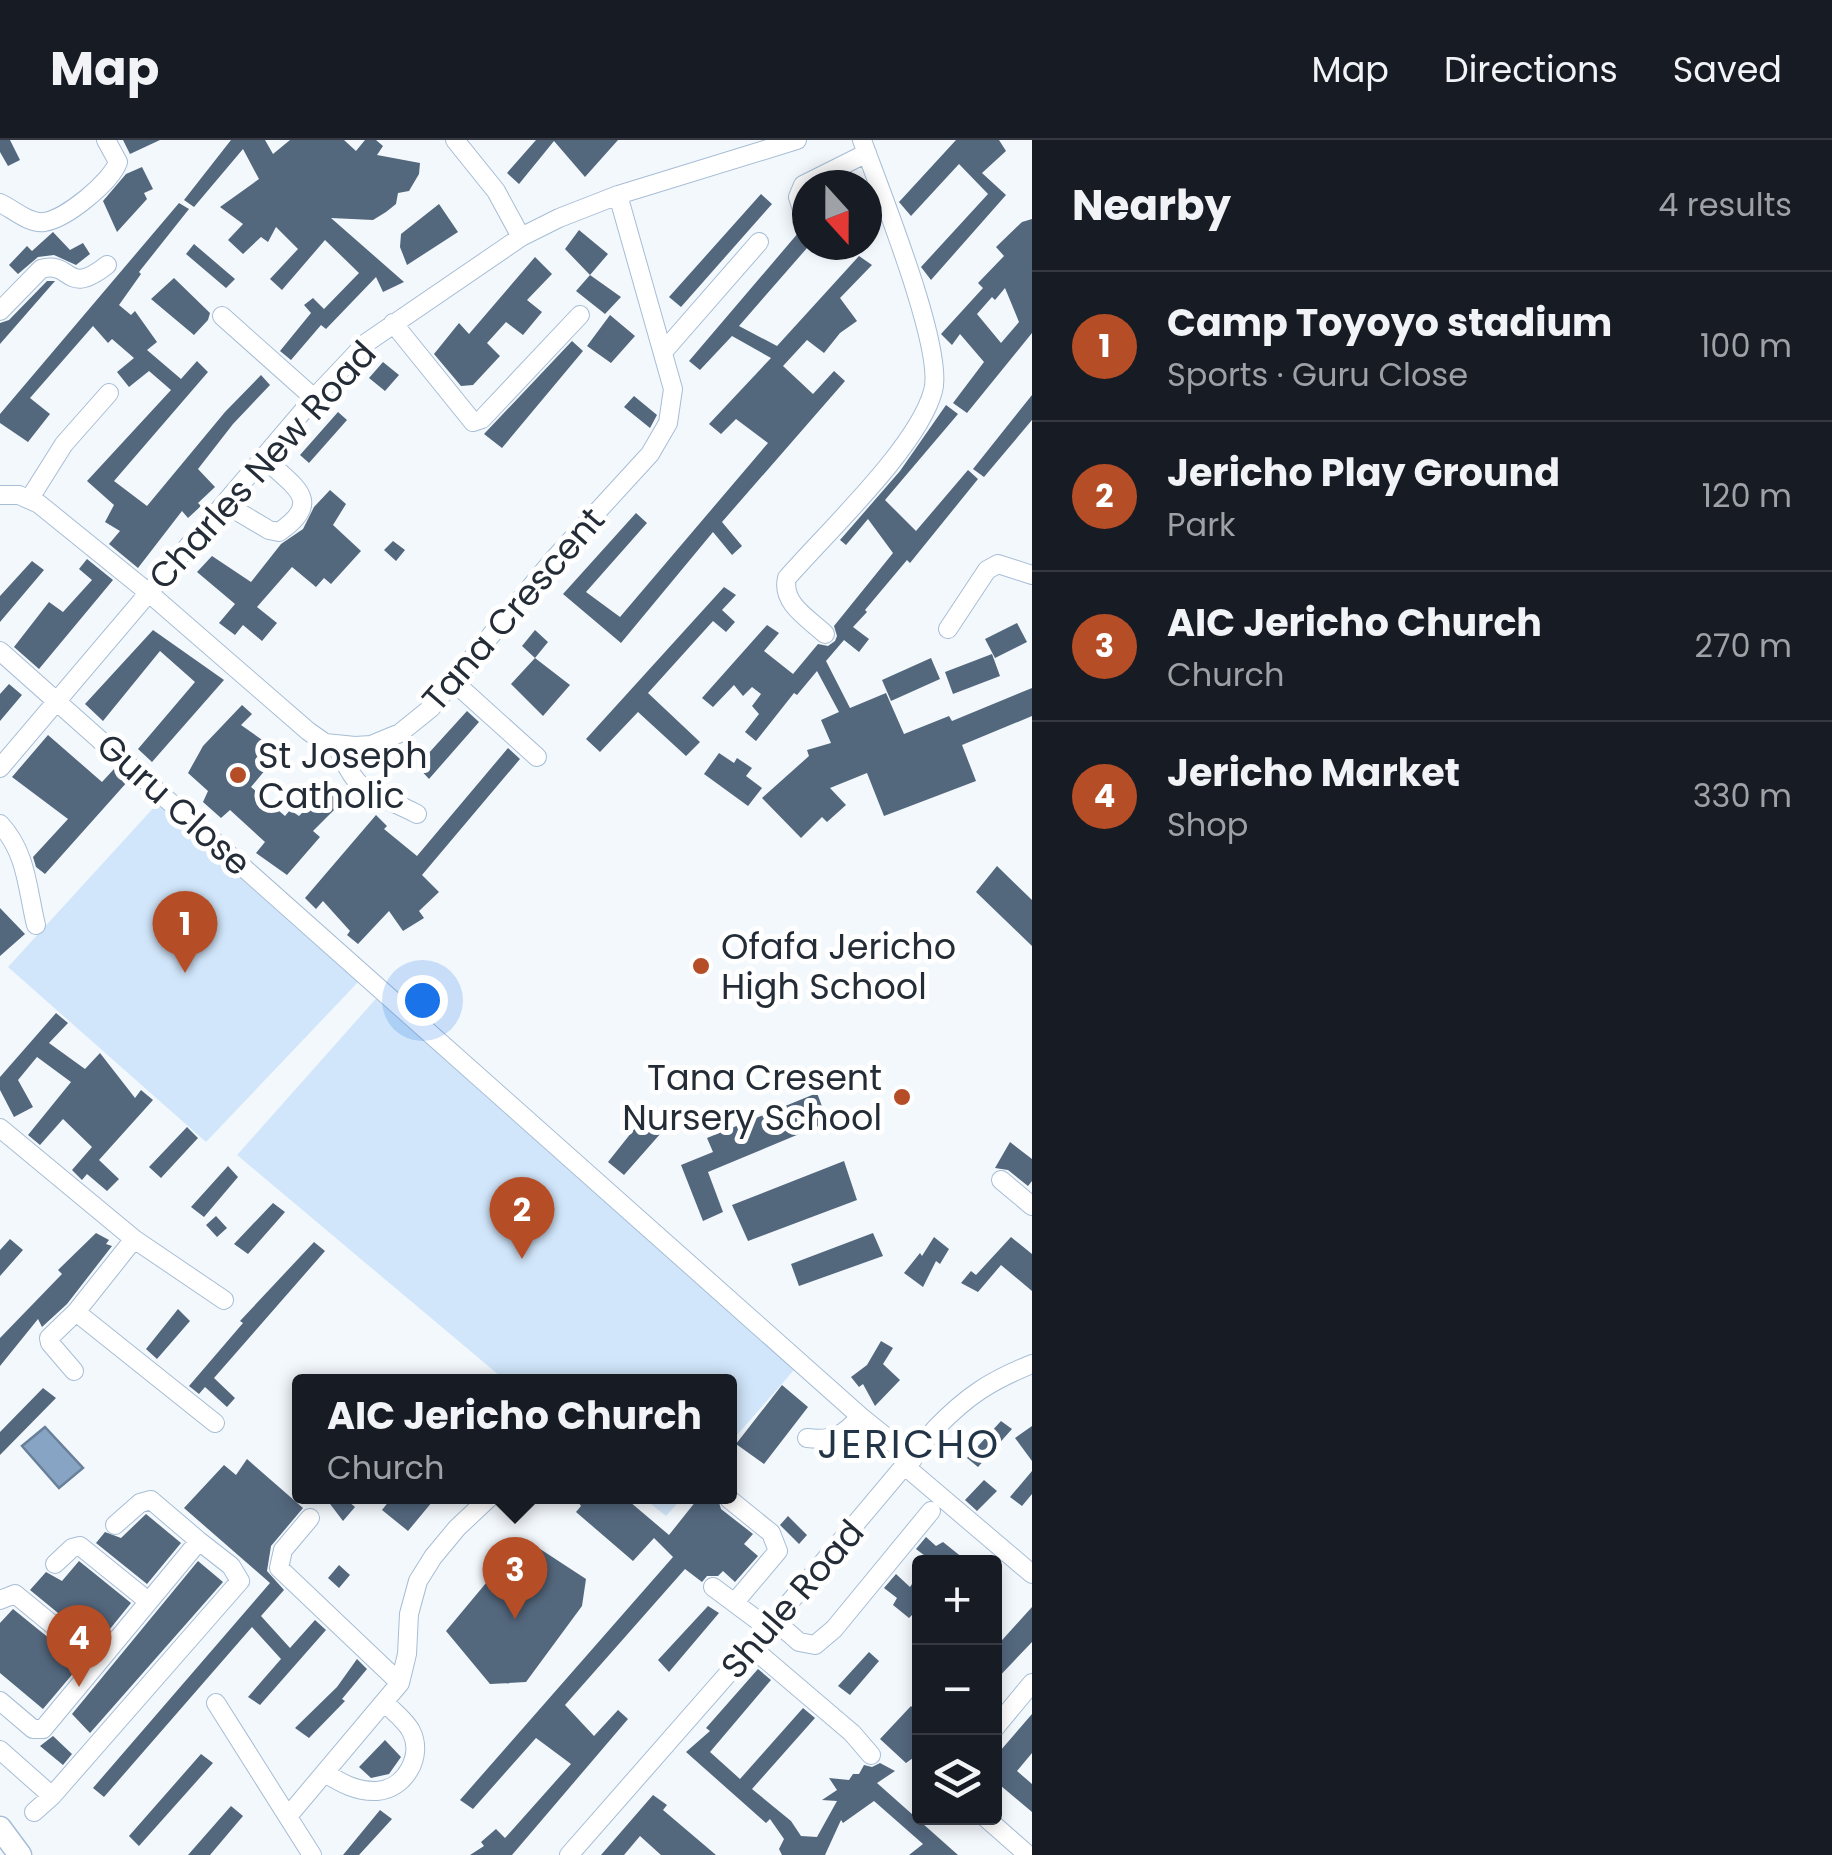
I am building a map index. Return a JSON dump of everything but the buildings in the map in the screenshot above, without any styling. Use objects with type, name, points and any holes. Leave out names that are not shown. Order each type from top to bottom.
[{"type":"main road","points":[[0,1828],[20,1855]]},
{"type":"street","points":[[0,203],[42,222],[68,210],[113,175],[118,162],[106,140]]},
{"type":"street","points":[[455,140],[496,190],[521,237]]},
{"type":"street","name":"Charles New Road","points":[[0,768],[314,398],[366,343],[521,237],[559,218],[743,148],[797,140]]},
{"type":"street","points":[[825,634],[788,599],[784,590],[787,578],[916,429],[934,387],[928,335],[864,147],[826,170]]},
{"type":"street","name":"Tana Crescent","points":[[337,746],[371,744],[400,734],[431,708],[552,560],[658,444],[668,423],[673,388],[618,195]]},
{"type":"street","points":[[663,352],[758,242]]},
{"type":"street","points":[[0,310],[48,266],[84,280],[106,265]]},
{"type":"street","points":[[393,322],[473,422],[482,419],[580,315]]},
{"type":"street","points":[[222,316],[314,398]]},
{"type":"street","points":[[30,498],[64,444],[109,393]]},
{"type":"street","points":[[225,504],[279,532],[300,514],[303,496],[264,457]]},
{"type":"street","points":[[0,496],[30,498],[149,592],[287,714],[325,743],[337,746],[350,777],[361,788],[417,814]]},
{"type":"street","points":[[948,629],[987,570],[998,564],[1032,575]]},
{"type":"street","name":"Guru Close","points":[[0,651],[348,958],[1032,1574]]},
{"type":"street","points":[[455,683],[537,757]]},
{"type":"street","points":[[0,824],[13,838],[23,859],[36,925]]},
{"type":"street","points":[[0,1128],[134,1239],[224,1300]]},
{"type":"street","points":[[1001,1180],[1032,1206]]},
{"type":"street","points":[[74,1371],[50,1338],[76,1312],[134,1239]]},
{"type":"street","points":[[76,1312],[215,1423]]},
{"type":"street","name":"Shule Road","points":[[568,1855],[961,1403],[984,1384],[1032,1364]]},
{"type":"street","points":[[806,1438],[830,1441],[860,1416]]},
{"type":"street","points":[[34,1812],[240,1581],[231,1566],[150,1500],[140,1503],[115,1525]]},
{"type":"street","points":[[289,1815],[400,1683],[407,1654],[409,1614],[418,1581],[432,1557],[482,1504]]},
{"type":"street","points":[[735,1602],[778,1551],[771,1534],[736,1504]]},
{"type":"street","points":[[713,1587],[799,1642],[814,1645],[834,1629],[931,1511]]},
{"type":"street","points":[[310,1518],[283,1550],[279,1568],[400,1683]]},
{"type":"street","points":[[0,1701],[33,1729],[44,1729],[200,1541]]},
{"type":"street","points":[[55,1564],[72,1548],[80,1546],[148,1601]]},
{"type":"street","points":[[0,1600],[15,1594],[98,1662]]},
{"type":"street","points":[[752,1647],[852,1733],[871,1755]]},
{"type":"street","points":[[1002,1719],[1032,1683]]},
{"type":"street","points":[[325,1773],[353,1788],[380,1791],[406,1775],[415,1757],[415,1743],[410,1729],[384,1702]]},
{"type":"street","points":[[216,1703],[312,1855]]},
{"type":"street","points":[[0,1750],[52,1796]]},
{"type":"street","points":[[994,1825],[1028,1855]]},
{"type":"shaded area","points":[[157,804],[361,979],[206,1142],[8,967]]},
{"type":"shaded area","points":[[381,993],[801,1362],[737,1435],[737,1374],[498,1374],[237,1155]]},
{"type":"shaded area","points":[[45,1427],[83,1468],[59,1488],[22,1446]]},
{"type":"shaded area","points":[[651,1504],[677,1504],[666,1516]]},
{"type":"place","name":"St Joseph Catholic","points":[[238,775]]},
{"type":"place","name":"Ofafa Jericho High School","points":[[701,966]]},
{"type":"place","name":"Camp Toyoyo stadium","points":[[185,973]]},
{"type":"place","name":"Tana Cresent Nursery School","points":[[902,1097]]},
{"type":"place","name":"Jericho Play Ground","points":[[522,1259]]},
{"type":"place","name":"AIC Jericho Church","points":[[515,1619]]},
{"type":"place","name":"Jericho Market","points":[[79,1687]]},
{"type":"district","name":"JERICHO","points":[[909,1444]]}]
